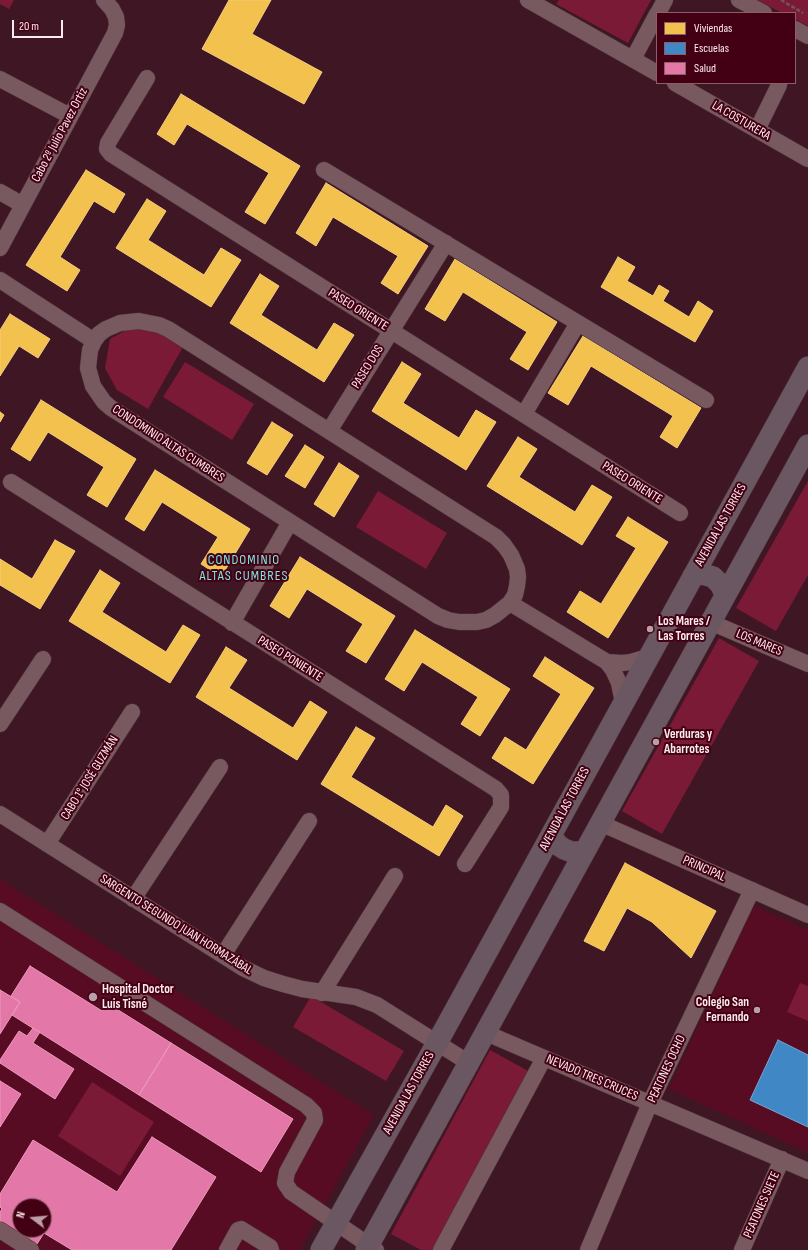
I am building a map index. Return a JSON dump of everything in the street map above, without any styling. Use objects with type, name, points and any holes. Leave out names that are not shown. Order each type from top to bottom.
[{"type":"main road","name":"AVENIDA LAS TORRES","points":[[321,1250],[808,367]]},
{"type":"main road","points":[[370,1249],[469,1063],[808,445]]},
{"type":"main road","points":[[693,576],[704,575],[713,577],[721,585],[725,596]]},
{"type":"main road","points":[[551,835],[558,845],[564,849],[572,852],[584,852]]},
{"type":"street","name":"Cabo 2º Julio Pavez Ortiz","points":[[0,248],[115,33],[117,22],[115,13],[104,0]]},
{"type":"street","points":[[528,0],[656,72]]},
{"type":"street","points":[[658,12],[665,0]]},
{"type":"street","points":[[739,0],[762,12]]},
{"type":"street","points":[[633,59],[656,16]]},
{"type":"street","points":[[796,30],[808,36]]},
{"type":"street","name":"PASEO ORIENTE","points":[[147,78],[108,143],[107,146],[109,152],[680,513]]},
{"type":"street","points":[[0,79],[70,116]]},
{"type":"street","name":"LA COSTURERA","points":[[681,85],[808,159]]},
{"type":"street","points":[[757,130],[779,85]]},
{"type":"street","points":[[324,170],[706,400]]},
{"type":"street","points":[[0,192],[23,205]]},
{"type":"street","name":"PASEO DOS","points":[[329,431],[446,243]]},
{"type":"street","points":[[0,280],[94,341],[99,334],[106,329],[120,323],[139,321],[159,325],[168,329],[496,537],[511,555],[517,569],[517,586],[515,595],[510,603],[607,662],[615,673],[619,683],[623,703]]},
{"type":"street","points":[[524,414],[578,323]]},
{"type":"street","name":"CONDOMINIO ALTAS CUMBRES","points":[[94,341],[90,350],[88,368],[90,377],[93,386],[104,402],[111,408],[429,610],[448,620],[468,623],[486,620],[510,603]]},
{"type":"street","name":"PASEO PONIENTE","points":[[10,482],[499,792],[502,799],[501,807],[465,864]]},
{"type":"street","points":[[232,622],[290,522]]},
{"type":"street","name":"LOS MARES","points":[[710,622],[808,664]]},
{"type":"street","points":[[607,662],[632,662],[648,657]]},
{"type":"street","points":[[0,724],[43,659]]},
{"type":"street","name":"CABO 1° JOSÉ GUZMÁN","points":[[48,844],[132,712]]},
{"type":"street","points":[[133,899],[220,767]]},
{"type":"street","name":"SARGENTO SEGUNDO JUAN HORMAZÁBAL","points":[[0,814],[243,968],[264,978],[302,990],[356,997],[377,1005],[469,1063]]},
{"type":"street","points":[[223,956],[309,821]]},
{"type":"street","name":"PRINCIPAL","points":[[600,823],[808,915]]},
{"type":"street","points":[[322,993],[395,876]]},
{"type":"street","name":"PEATONES OCHO","points":[[588,1250],[650,1103],[752,890]]},
{"type":"street","points":[[0,911],[306,1105],[314,1114],[315,1120],[287,1172],[285,1183],[291,1192],[336,1222],[370,1249]]},
{"type":"street","name":"NEVADO TRES CRUCES","points":[[486,1032],[808,1171]]},
{"type":"street","points":[[441,1250],[544,1058]]},
{"type":"street","name":"PEATONES SIETE","points":[[742,1250],[782,1159]]},
{"type":"street","points":[[227,1250],[238,1230],[241,1229],[270,1247],[271,1250]]},
{"type":"street","points":[[0,1230],[30,1250]]},
{"type":"path","points":[[781,0],[796,8],[803,13],[805,17]]},
{"type":"shaded area","points":[[0,0],[14,0],[9,9],[0,4]]},
{"type":"shaded area","points":[[559,0],[651,0],[628,43],[556,4]]},
{"type":"shaded area","points":[[757,0],[808,0],[808,26],[796,20],[796,12],[780,12]]},
{"type":"shaded area","points":[[133,326],[156,330],[184,345],[148,409],[117,390],[105,368],[110,339]]},
{"type":"shaded area","points":[[185,362],[254,404],[232,440],[163,397]]},
{"type":"shaded area","points":[[808,481],[808,575],[776,631],[736,608]]},
{"type":"shaded area","points":[[378,491],[447,533],[426,569],[356,527]]},
{"type":"shaded area","points":[[719,638],[759,661],[662,834],[622,811]]},
{"type":"shaded area","name":"Hospital Doctor Luis Tisné","points":[[0,879],[374,1115],[300,1250],[3,1250],[0,1248]]},
{"type":"shaded area","name":"Colegio San Fernando","points":[[754,906],[808,930],[808,1153],[669,1089]]},
{"type":"shaded area","points":[[800,983],[808,986],[808,1021],[787,1012]]},
{"type":"shaded area","points":[[311,996],[404,1051],[386,1081],[293,1027]]},
{"type":"shaded area","points":[[490,1050],[530,1072],[433,1250],[421,1250],[391,1234]]},
{"type":"shaded area","points":[[92,1082],[154,1122],[120,1176],[58,1136]]},
{"type":"building: Viviendas","points":[[229,0],[271,0],[252,34],[322,72],[304,104],[202,49]]},
{"type":"building: Viviendas","points":[[181,94],[300,166],[265,224],[245,212],[269,173],[187,124],[174,145],[157,134]]},
{"type":"building: Viviendas","points":[[86,170],[125,194],[114,213],[94,201],[60,257],[80,270],[67,291],[26,265]]},
{"type":"building: Viviendas","points":[[326,183],[428,246],[398,294],[381,283],[398,256],[333,217],[316,246],[296,233]]},
{"type":"building: Viviendas","points":[[147,199],[166,211],[148,240],[204,275],[221,248],[241,260],[211,307],[116,248]]},
{"type":"building: Viviendas","points":[[618,257],[635,267],[627,281],[653,296],[659,285],[669,291],[663,301],[689,317],[698,301],[713,311],[695,342],[601,287]]},
{"type":"building: Viviendas","points":[[455,259],[557,322],[528,370],[510,359],[527,332],[463,292],[445,321],[425,309]]},
{"type":"building: Viviendas","points":[[260,274],[279,286],[261,315],[317,350],[334,323],[354,335],[324,382],[230,323]]},
{"type":"building: Viviendas","points":[[10,314],[50,339],[38,358],[19,346],[0,376],[0,330]]},
{"type":"building: Viviendas","points":[[583,336],[701,408],[677,448],[660,437],[673,416],[591,366],[568,405],[548,393]]},
{"type":"building: Viviendas","points":[[402,362],[421,374],[403,403],[459,438],[476,410],[496,422],[466,470],[372,411]]},
{"type":"building: Viviendas","points":[[41,400],[136,459],[107,507],[87,495],[104,467],[48,432],[30,461],[11,449]]},
{"type":"building: Viviendas","points":[[0,412],[4,415],[0,422]]},
{"type":"building: Viviendas","points":[[272,422],[293,435],[267,475],[247,463]]},
{"type":"building: Viviendas","points":[[518,437],[537,449],[519,477],[575,512],[592,485],[612,497],[582,545],[487,486]]},
{"type":"building: Viviendas","points":[[305,445],[324,457],[305,488],[285,476]]},
{"type":"building: Viviendas","points":[[339,463],[359,476],[334,517],[314,504]]},
{"type":"building: Viviendas","points":[[155,470],[250,529],[221,577],[201,564],[218,537],[162,502],[144,531],[125,519]]},
{"type":"building: Viviendas","points":[[628,517],[668,542],[608,638],[567,612],[580,591],[601,604],[636,548],[616,536]]},
{"type":"building: Viviendas","points":[[55,540],[75,551],[40,609],[0,585],[0,559],[32,579]]},
{"type":"building: Viviendas","points":[[300,557],[395,616],[366,663],[346,651],[363,624],[307,589],[289,618],[270,606]]},
{"type":"building: Viviendas","points":[[100,570],[120,583],[102,612],[166,652],[183,625],[200,635],[170,683],[69,621]]},
{"type":"building: Viviendas","points":[[415,630],[510,689],[480,736],[461,724],[478,697],[422,662],[404,691],[385,679]]},
{"type":"building: Viviendas","points":[[226,647],[247,660],[229,688],[293,728],[310,701],[327,712],[297,760],[196,697]]},
{"type":"building: Viviendas","points":[[545,657],[594,688],[533,784],[492,758],[505,737],[526,750],[561,694],[533,676]]},
{"type":"building: Viviendas","points":[[356,727],[375,738],[351,777],[433,827],[446,805],[463,816],[439,856],[321,784]]},
{"type":"building: Viviendas","points":[[625,863],[716,911],[691,958],[652,922],[627,908],[604,951],[584,941]]},
{"type":"building: Escuelas","points":[[778,1040],[808,1055],[808,1127],[750,1100]]},
{"type":"building: Salud","points":[[30,966],[102,1011],[107,1003],[171,1043],[139,1095],[12,1015],[20,1002],[11,996]]},
{"type":"building: Salud","points":[[0,990],[20,1002],[0,1034]]},
{"type":"building: Salud","points":[[33,1028],[40,1032],[33,1043],[74,1069],[55,1099],[0,1063],[0,1060],[19,1031],[27,1036]]},
{"type":"building: Salud","points":[[171,1043],[293,1119],[261,1172],[139,1095]]},
{"type":"building: Salud","points":[[0,1081],[21,1094],[0,1127]]},
{"type":"building: Salud","points":[[152,1137],[216,1177],[171,1250],[72,1250],[52,1238],[52,1198],[12,1198],[12,1228],[0,1221],[0,1212],[2,1209],[0,1207],[0,1194],[33,1140],[117,1192]]},
{"type":"building: Salud","points":[[27,1238],[41,1238],[37,1244]]},
{"type":"place","name":"Los Mares / Las Torres","points":[[650,629]]},
{"type":"place","name":"Verduras y Abarrotes","points":[[656,742]]},
{"type":"place","name":"Hospital Doctor Luis Tisné","points":[[93,997]]},
{"type":"place","name":"Colegio San Fernando","points":[[757,1010]]},
{"type":"district","name":"CONDOMINIO ALTAS CUMBRES","points":[[244,568]]}]
